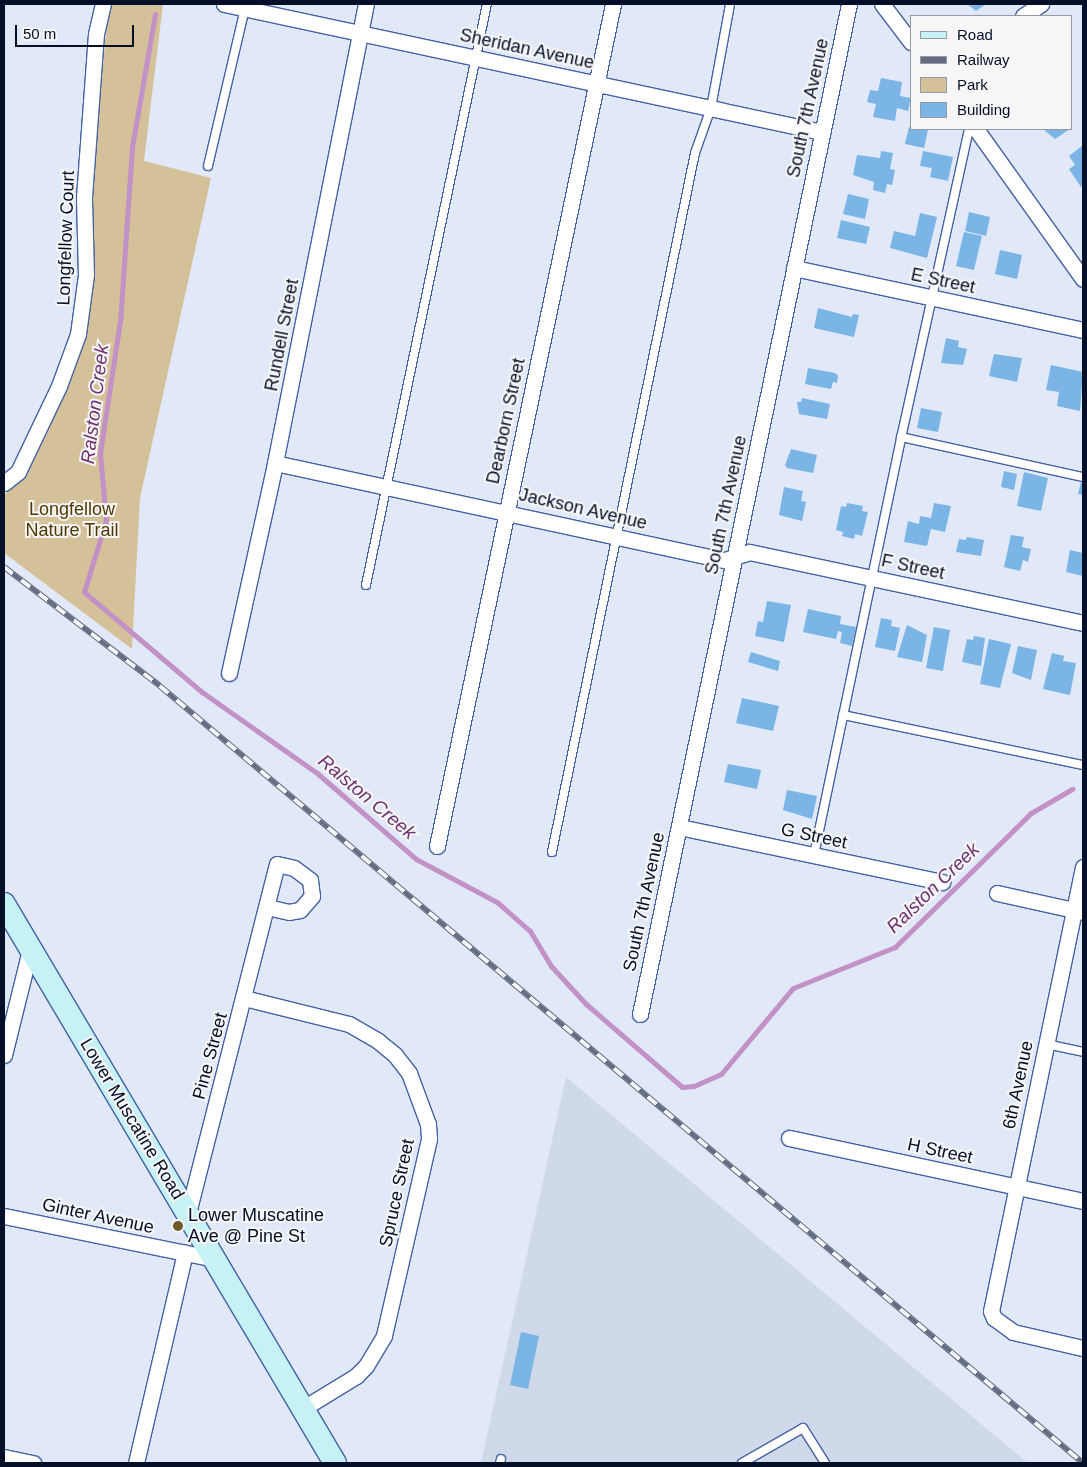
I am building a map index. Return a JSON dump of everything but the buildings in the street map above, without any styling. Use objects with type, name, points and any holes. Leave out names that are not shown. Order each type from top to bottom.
[{"type":"main road","name":"Lower Muscatine Road","points":[[4,904],[335,1463]]},
{"type":"street","name":"Longfellow Court","points":[[4,484],[22,465],[59,386],[80,328],[86,275],[84,198],[96,34],[103,4]]},
{"type":"street","name":"Sheridan Avenue","points":[[224,4],[822,132]]},
{"type":"street","name":"Rundell Street","points":[[229,673],[275,463],[362,33],[366,4]]},
{"type":"street","name":"Dearborn Street","points":[[437,846],[613,4]]},
{"type":"street","name":"South 7th Avenue","points":[[640,1014],[848,4]]},
{"type":"street","points":[[882,4],[910,41]]},
{"type":"street","points":[[1024,15],[1041,4]]},
{"type":"street","points":[[977,130],[1083,279]]},
{"type":"street","name":"E Street","points":[[794,268],[1083,330]]},
{"type":"street","name":"Jackson Avenue","points":[[275,463],[506,511],[725,560],[735,556]]},
{"type":"street","name":"F Street","points":[[735,556],[748,552],[1083,623]]},
{"type":"street","name":"G Street","points":[[679,828],[942,882]]},
{"type":"street","name":"6th Avenue","points":[[1083,868],[1079,911],[1046,1044],[991,1311],[994,1318],[1013,1332],[1083,1348]]},
{"type":"street","points":[[997,893],[1079,911]]},
{"type":"street","name":"Pine Street","points":[[188,1213],[267,907]]},
{"type":"street","points":[[4,1055],[30,950]]},
{"type":"street","name":"Spruce Street","points":[[244,998],[349,1024],[378,1041],[396,1055],[409,1073],[428,1124],[429,1139],[382,1342],[356,1376],[302,1409]]},
{"type":"street","name":"H Street","points":[[789,1138],[1083,1201]]},
{"type":"street","name":"Ginter Avenue","points":[[4,1216],[215,1258]]},
{"type":"street","points":[[136,1463],[185,1252]]},
{"type":"street","points":[[4,1457],[33,1463]]},
{"type":"lane","points":[[366,585],[487,4]]},
{"type":"lane","points":[[552,852],[619,536],[695,153],[711,108],[730,4]]},
{"type":"lane","points":[[208,166],[245,8]]},
{"type":"lane","points":[[814,855],[901,437],[969,130]]},
{"type":"lane","points":[[901,437],[1083,477]]},
{"type":"lane","points":[[843,716],[1083,765]]},
{"type":"lane","points":[[1046,1044],[1083,1052]]},
{"type":"lane","points":[[742,1463],[803,1428],[826,1463]]},
{"type":"shaded area","points":[[566,1077],[1028,1463],[481,1463]]},
{"type":"green space","name":"Longfellow Nature Trail","points":[[112,4],[163,4],[144,161],[211,178],[140,498],[132,649],[4,553],[4,496],[25,471],[73,373],[88,321],[93,273],[91,199],[106,31]]},
{"type":"waterway","name":"Ralston Creek","points":[[155,14],[132,147],[120,321],[100,454],[106,520],[84,592],[202,692],[317,773],[416,859],[497,902],[530,931],[551,966],[586,1004],[682,1087],[694,1086],[721,1074],[793,988],[895,947],[1031,813],[1072,789]]},
{"type":"railway","points":[[4,567],[160,686],[1083,1463]]},
{"type":"place","name":"Lower Muscatine Ave @ Pine St","points":[[178,1226]]}]
